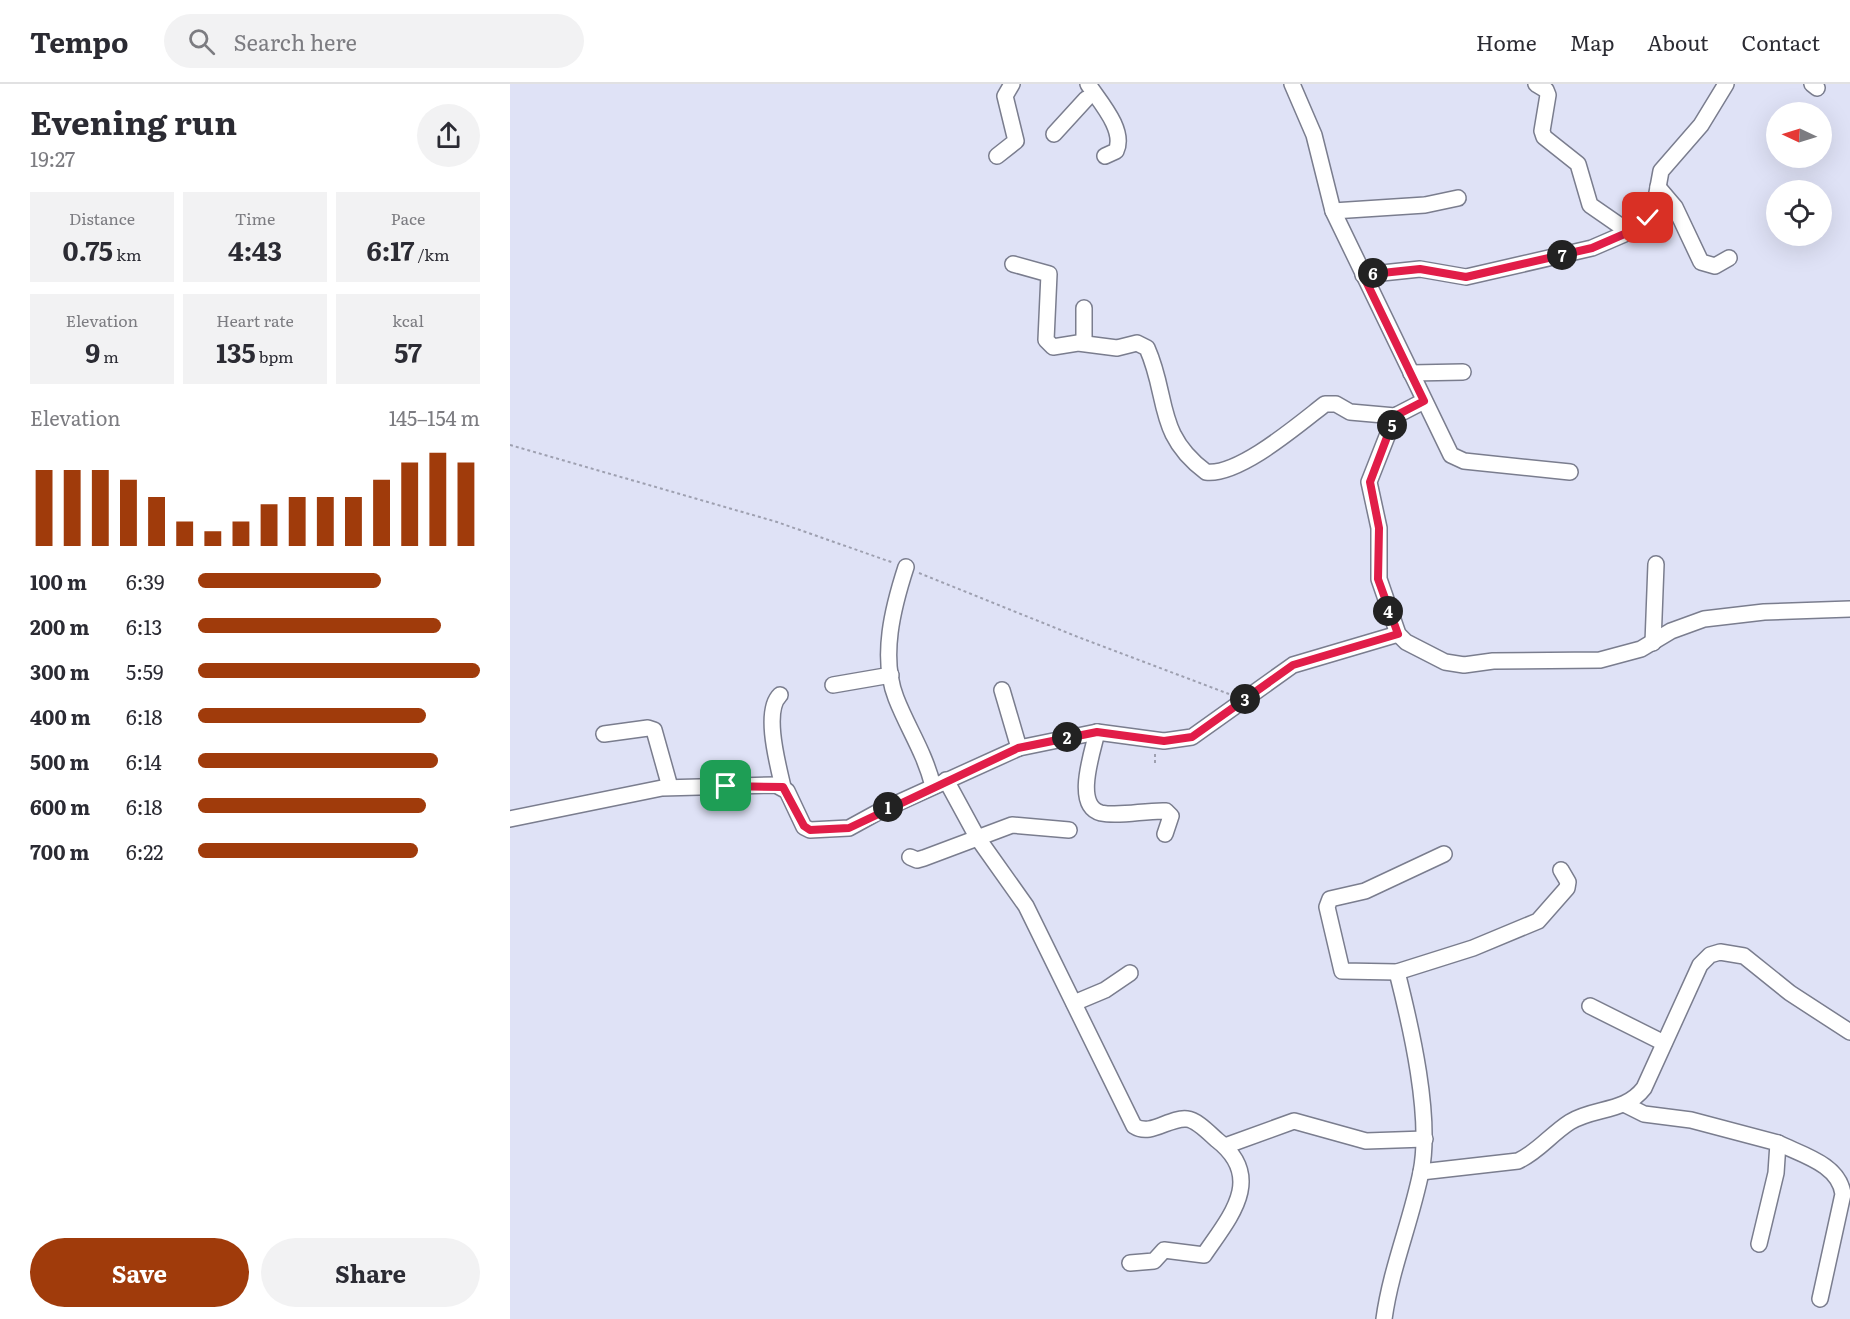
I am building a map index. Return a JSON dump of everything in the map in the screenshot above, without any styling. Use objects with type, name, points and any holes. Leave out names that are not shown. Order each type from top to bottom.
[{"type":"street","points":[[997,156],[1016,141],[1005,96],[1012,84]]},
{"type":"street","points":[[1292,84],[1312,131],[1333,211],[1451,455],[1456,459],[1570,472]]},
{"type":"street","points":[[1536,84],[1546,90],[1548,95],[1542,131],[1544,137],[1578,164],[1590,205],[1629,232]]},
{"type":"street","points":[[1363,275],[1420,269],[1466,277],[1592,248],[1629,232],[1654,210],[1661,171],[1701,125],[1726,84]]},
{"type":"street","points":[[1054,134],[1089,93],[1110,116],[1119,140],[1116,151],[1105,156]]},
{"type":"street","points":[[1658,187],[1675,207],[1701,262],[1715,266],[1729,258]]},
{"type":"street","points":[[1333,211],[1425,205],[1458,198]]},
{"type":"street","points":[[1013,264],[1047,271],[1050,277],[1046,336],[1049,345],[1058,347],[1084,343],[1117,348],[1137,343],[1147,348],[1170,431],[1195,463],[1206,472],[1222,471],[1266,448],[1325,404],[1336,404],[1350,412],[1395,416],[1424,401]]},
{"type":"street","points":[[1084,308],[1084,343]]},
{"type":"street","points":[[1411,373],[1463,372]]},
{"type":"street","points":[[1395,416],[1370,482],[1379,528],[1378,579],[1398,634],[1406,642],[1454,665],[1599,660],[1641,649],[1671,631],[1715,617],[1764,612],[1850,609]]},
{"type":"street","points":[[1653,643],[1656,564]]},
{"type":"street","points":[[906,567],[894,602],[891,626],[891,675],[896,697],[940,783],[1026,906],[1134,1126],[1146,1130],[1185,1119],[1192,1120],[1225,1146],[1238,1169],[1240,1194],[1237,1206],[1204,1255],[1164,1250],[1154,1261],[1130,1263]]},
{"type":"street","points":[[780,695],[773,705],[773,724],[783,787],[804,826],[817,831],[849,828],[1018,748],[1097,732],[1179,741],[1206,730],[1293,665],[1398,634]]},
{"type":"street","points":[[833,686],[891,675]]},
{"type":"street","points":[[1002,690],[1018,748]]},
{"type":"street","points":[[604,734],[648,728],[654,730],[670,787]]},
{"type":"street","points":[[1097,732],[1085,790],[1089,804],[1101,813],[1166,811],[1171,816],[1171,820],[1165,834]]},
{"type":"street","points":[[510,819],[670,787],[783,787]]},
{"type":"street","points":[[909,856],[917,860],[1012,825],[1070,830]]},
{"type":"street","points":[[1444,854],[1375,887],[1330,899],[1327,903],[1342,971],[1397,972],[1473,948],[1538,921],[1567,888],[1568,882],[1562,870]]},
{"type":"street","points":[[1421,1172],[1518,1161],[1529,1157],[1569,1122],[1626,1105],[1636,1098],[1644,1088],[1700,965],[1710,955],[1720,952],[1744,956],[1790,993],[1850,1032]]},
{"type":"street","points":[[1384,1319],[1392,1273],[1421,1172],[1425,1139],[1410,1023],[1397,972]]},
{"type":"street","points":[[1074,1003],[1106,990],[1130,973]]},
{"type":"street","points":[[1590,1006],[1664,1043]]},
{"type":"street","points":[[1626,1105],[1644,1114],[1691,1120],[1778,1143],[1832,1170],[1841,1184],[1843,1194],[1820,1299]]},
{"type":"street","points":[[1225,1146],[1294,1121],[1366,1141],[1425,1139]]},
{"type":"street","points":[[1759,1244],[1776,1173],[1778,1143]]},
{"type":"path","points":[[510,445],[777,522],[906,567],[1078,638],[1224,691],[1233,698],[1237,706]]},
{"type":"route","points":[[726,786],[776,785],[783,787],[804,826],[810,830],[849,828],[880,811],[1018,748],[1097,732],[1164,741],[1179,741],[1192,737],[1206,730],[1276,674],[1293,665],[1398,634],[1392,624],[1378,579],[1379,528],[1370,492],[1370,482],[1395,416],[1424,401],[1363,275],[1389,270],[1420,269],[1466,277],[1592,248],[1629,232],[1648,218]]}]
